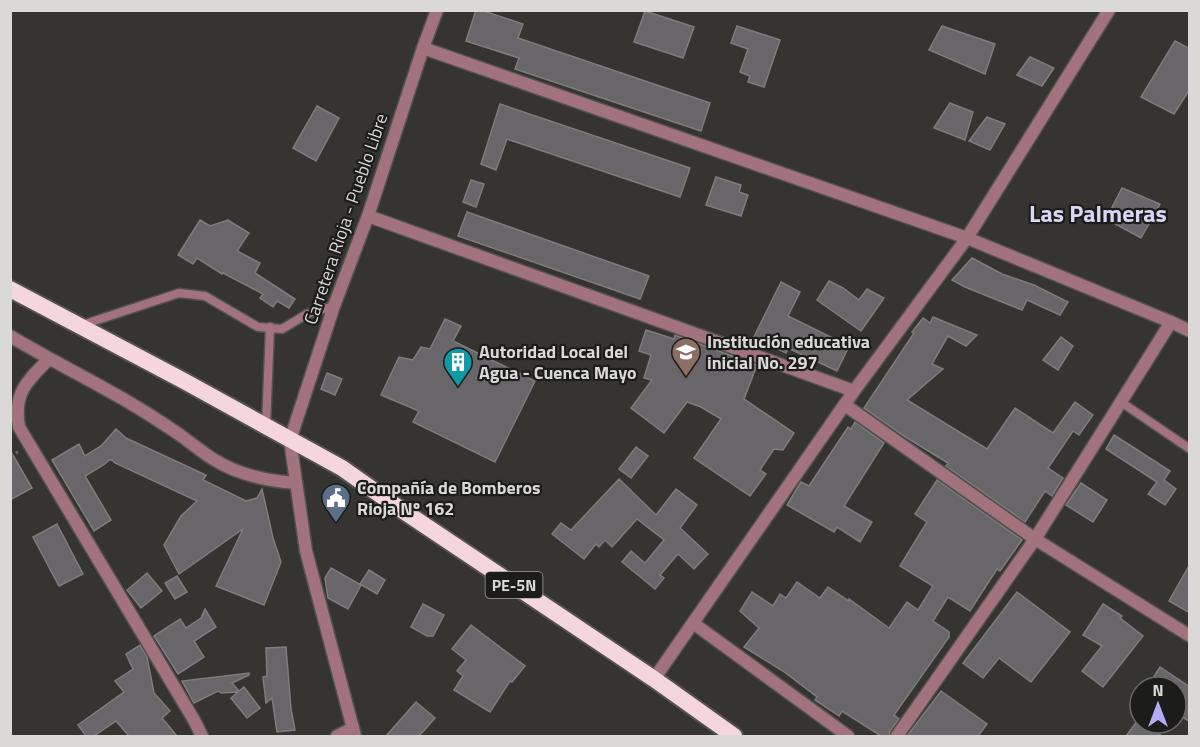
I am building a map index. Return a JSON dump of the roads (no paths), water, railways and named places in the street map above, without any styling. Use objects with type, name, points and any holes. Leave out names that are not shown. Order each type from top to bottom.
[{"type":"highway","name":"PE-5N","points":[[10,289],[342,468],[654,679],[734,736]]},
{"type":"street","name":"Carretera Rioja - Pueblo Libre","points":[[290,440],[437,10]]},
{"type":"street","points":[[654,679],[854,391],[967,238],[1109,10]]},
{"type":"street","points":[[423,48],[967,238],[1190,331]]},
{"type":"street","points":[[368,216],[854,391]]},
{"type":"street","points":[[897,736],[1035,539],[1172,322]]},
{"type":"street","points":[[10,336],[143,411],[228,467],[258,477],[296,483]]},
{"type":"street","points":[[48,359],[23,387],[17,407],[19,427],[202,736]]},
{"type":"street","points":[[845,405],[1035,539],[1190,636]]},
{"type":"street","points":[[290,440],[306,551],[354,732],[337,736]]},
{"type":"street","points":[[693,622],[848,736]]},
{"type":"lane","points":[[79,326],[179,293],[205,296],[258,327],[282,329],[307,314],[334,306]]},
{"type":"lane","points":[[266,427],[270,327]]},
{"type":"lane","points":[[1121,402],[1190,449]]},
{"type":"place","name":"Institución educativa inicial No. 297","points":[[686,378]]},
{"type":"place","name":"Autoridad Local del Agua - Cuenca Mayo","points":[[458,388]]},
{"type":"place","name":"Compañía de Bomberos Rioja Nº 162","points":[[336,524]]},
{"type":"district","name":"Las Palmeras","points":[[1098,214]]}]
